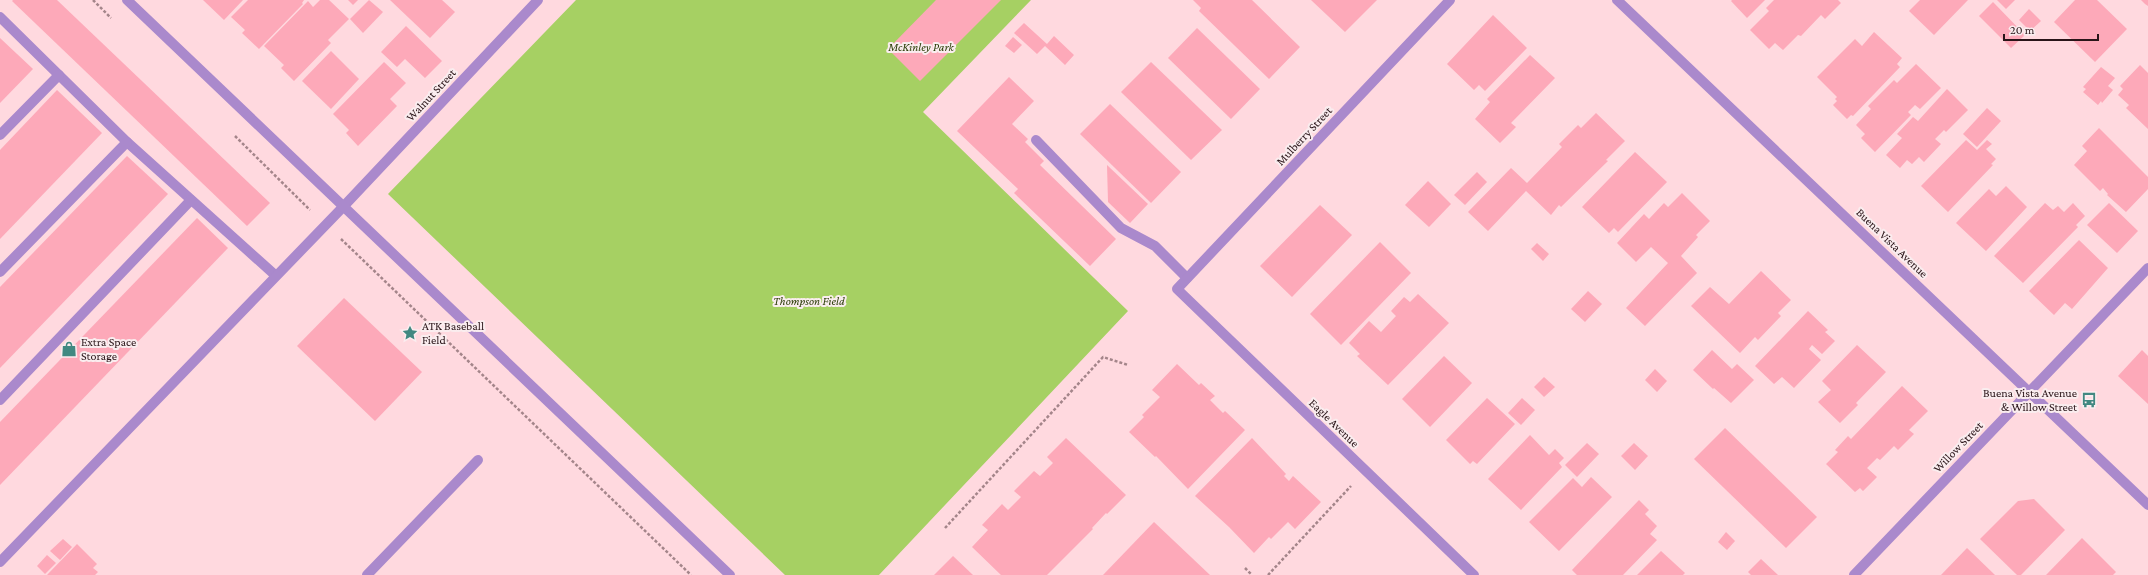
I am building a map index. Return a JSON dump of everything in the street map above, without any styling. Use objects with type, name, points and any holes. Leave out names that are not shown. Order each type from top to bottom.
[{"type":"street","points":[[128,0],[730,575]]},
{"type":"street","name":"Walnut Street","points":[[0,562],[275,275],[326,225],[538,0]]},
{"type":"street","name":"Mulberry Street","points":[[1177,289],[1450,0]]},
{"type":"street","name":"Buena Vista Avenue","points":[[1617,0],[2148,505]]},
{"type":"street","points":[[0,17],[127,142],[275,275]]},
{"type":"street","points":[[0,135],[59,75]]},
{"type":"street","points":[[1036,140],[1121,228],[1156,246],[1187,278]]},
{"type":"street","points":[[0,272],[127,142]]},
{"type":"street","points":[[0,400],[191,200]]},
{"type":"street","name":"Willow Street","points":[[1854,575],[2148,268]]},
{"type":"street","name":"Eagle Avenue","points":[[1177,289],[1474,575]]},
{"type":"street","points":[[367,575],[478,460]]},
{"type":"path","points":[[93,0],[116,22]]},
{"type":"path","points":[[231,132],[690,575]]},
{"type":"path","points":[[945,528],[1104,357],[1128,365]]},
{"type":"path","points":[[1268,575],[1365,471]]},
{"type":"path","points":[[1245,568],[1252,575]]},
{"type":"green space","name":"Thompson Field","points":[[576,0],[1031,0],[923,112],[1128,311],[879,575],[785,575],[388,194]]},
{"type":"building","points":[[57,0],[270,203],[247,226],[12,1]]},
{"type":"building","points":[[203,0],[243,0],[224,20]]},
{"type":"building","points":[[248,0],[304,0],[302,3],[303,4],[259,49],[242,33],[245,30],[231,17]]},
{"type":"building","points":[[320,0],[329,0],[349,19],[328,40],[331,43],[294,81],[281,68],[284,65],[264,46],[308,1],[313,7]]},
{"type":"building","points":[[348,0],[358,0],[353,5]]},
{"type":"building","points":[[369,0],[383,12],[363,33],[350,19]]},
{"type":"building","points":[[390,0],[442,0],[455,12],[430,38]]},
{"type":"building","points":[[936,0],[1001,0],[920,81],[888,49]]},
{"type":"building","points":[[1193,0],[1252,0],[1300,47],[1269,79],[1199,11],[1201,8]]},
{"type":"building","points":[[1311,0],[1377,0],[1345,32]]},
{"type":"building","points":[[1765,0],[1747,18],[1731,1]]},
{"type":"building","points":[[1774,0],[1838,0],[1841,3],[1825,19],[1821,15],[1801,36],[1798,35],[1783,50],[1775,43],[1769,49],[1750,30],[1769,11],[1766,8]]},
{"type":"building","points":[[1920,0],[1968,0],[1934,35],[1909,11]]},
{"type":"building","points":[[1997,0],[2015,0],[2006,9]]},
{"type":"building","points":[[2075,0],[2097,0],[2127,29],[2095,62],[2054,22]]},
{"type":"building","points":[[2141,0],[2148,0],[2148,6],[2145,4]]},
{"type":"building","points":[[1993,2],[2025,35],[2011,48],[1979,16]]},
{"type":"building","points":[[2029,9],[2041,21],[2030,31],[2019,20]]},
{"type":"building","points":[[1493,15],[1527,48],[1485,91],[1479,85],[1474,90],[1447,64]]},
{"type":"building","points":[[1024,23],[1047,44],[1054,36],[1074,55],[1065,65],[1045,46],[1037,54],[1014,33]]},
{"type":"building","points":[[406,26],[442,61],[425,78],[405,59],[397,67],[381,52]]},
{"type":"building","points":[[1197,28],[1260,89],[1231,119],[1168,58]]},
{"type":"building","points":[[1874,32],[1902,58],[1897,64],[1900,67],[1853,116],[1851,115],[1847,119],[1833,105],[1837,101],[1835,99],[1837,97],[1817,77],[1855,39],[1862,46]]},
{"type":"building","points":[[1013,37],[1022,45],[1014,53],[1005,46]]},
{"type":"building","points":[[0,38],[33,69],[0,103]]},
{"type":"building","points":[[331,51],[359,79],[331,109],[302,81]]},
{"type":"building","points":[[1530,55],[1555,78],[1511,123],[1516,127],[1500,143],[1475,119],[1490,102],[1487,99]]},
{"type":"building","points":[[384,62],[406,83],[390,99],[397,106],[358,146],[346,133],[349,130],[333,114]]},
{"type":"building","points":[[1151,62],[1222,130],[1191,160],[1121,92]]},
{"type":"building","points":[[1916,64],[1941,88],[1920,109],[1915,105],[1908,112],[1911,115],[1875,152],[1861,138],[1865,134],[1856,125],[1871,109],[1868,106],[1894,80],[1897,83]]},
{"type":"building","points":[[2140,65],[2148,73],[2148,129],[2126,108],[2129,105],[2118,95],[2123,89],[2120,86]]},
{"type":"building","points":[[2101,67],[2115,78],[2108,86],[2113,90],[2102,103],[2101,101],[2098,105],[2083,92],[2086,89],[2083,87]]},
{"type":"building","points":[[1009,77],[1034,101],[1012,124],[1028,139],[1025,142],[1044,161],[1040,165],[1116,239],[1090,266],[1014,193],[1018,189],[957,131]]},
{"type":"building","points":[[1947,89],[1968,110],[1946,132],[1944,130],[1935,139],[1941,144],[1924,162],[1919,157],[1912,164],[1907,160],[1900,168],[1886,155],[1902,138],[1897,134],[1913,117],[1918,121]]},
{"type":"building","points":[[57,90],[102,133],[0,239],[0,150]]},
{"type":"building","points":[[1110,104],[1181,172],[1151,203],[1080,134]]},
{"type":"building","points":[[1987,108],[2001,121],[1977,147],[1963,134]]},
{"type":"building","points":[[1596,113],[1625,141],[1606,160],[1608,161],[1561,207],[1559,205],[1551,215],[1526,191],[1488,231],[1468,212],[1511,168],[1527,183],[1562,147],[1559,144],[1578,125],[1581,128]]},
{"type":"building","points":[[2099,128],[2148,177],[2148,189],[2126,212],[2107,195],[2108,194],[2103,188],[2100,191],[2074,165],[2087,151],[2082,146]]},
{"type":"building","points":[[1966,140],[1977,150],[1987,140],[1992,144],[1986,149],[1996,159],[1991,164],[1993,165],[1948,212],[1921,186]]},
{"type":"building","points":[[1635,152],[1667,182],[1618,232],[1614,228],[1609,233],[1582,207]]},
{"type":"building","points":[[127,156],[168,194],[0,368],[0,287]]},
{"type":"building","points":[[1107,165],[1148,204],[1130,223],[1108,202]]},
{"type":"building","points":[[1477,172],[1487,182],[1465,205],[1454,195]]},
{"type":"building","points":[[1428,181],[1451,204],[1429,227],[1405,205]]},
{"type":"building","points":[[2006,186],[2027,207],[1986,251],[1956,223],[1989,189],[1996,196]]},
{"type":"building","points":[[1682,193],[1710,221],[1696,235],[1698,237],[1681,256],[1697,273],[1645,326],[1626,308],[1668,263],[1651,247],[1636,262],[1617,243],[1644,214],[1649,219],[1664,203],[1668,207]]},
{"type":"building","points":[[2045,203],[2053,210],[2058,206],[2064,212],[2073,203],[2085,216],[2076,225],[2078,227],[2023,283],[1994,256]]},
{"type":"building","points":[[2109,203],[2138,231],[2117,253],[2087,225]]},
{"type":"building","points":[[1320,205],[1352,235],[1292,297],[1260,266]]},
{"type":"building","points":[[197,218],[228,248],[0,485],[0,422]]},
{"type":"building","points":[[2079,240],[2108,268],[2072,309],[2065,303],[2054,315],[2029,291]]},
{"type":"building","points":[[1380,242],[1411,273],[1341,345],[1310,314]]},
{"type":"building","points":[[1537,243],[1549,254],[1543,261],[1531,249]]},
{"type":"building","points":[[1761,271],[1791,300],[1778,313],[1781,316],[1758,340],[1755,337],[1740,353],[1691,306],[1710,287],[1729,304]]},
{"type":"building","points":[[1588,291],[1602,304],[1585,322],[1571,309]]},
{"type":"building","points":[[1418,294],[1449,323],[1388,385],[1357,356],[1360,354],[1349,343],[1369,321],[1381,332],[1396,316],[1391,311],[1404,297],[1410,302]]},
{"type":"building","points":[[344,298],[422,372],[375,421],[297,346]]},
{"type":"building","points":[[1808,311],[1828,330],[1825,332],[1835,341],[1822,354],[1812,345],[1809,349],[1821,360],[1794,388],[1782,377],[1774,384],[1755,366]]},
{"type":"building","points":[[1857,345],[1886,372],[1856,403],[1858,405],[1840,423],[1818,402],[1831,390],[1822,381]]},
{"type":"building","points":[[1712,350],[1732,369],[1737,364],[1754,380],[1731,403],[1714,388],[1713,389],[1693,370]]},
{"type":"building","points":[[2142,350],[2148,356],[2148,404],[2118,376]]},
{"type":"building","points":[[1444,356],[1472,383],[1430,427],[1402,399]]},
{"type":"building","points":[[1177,364],[1199,385],[1201,383],[1215,396],[1210,400],[1223,413],[1225,411],[1245,430],[1188,489],[1156,456],[1155,457],[1129,432],[1144,417],[1142,415],[1160,397],[1152,390]]},
{"type":"building","points":[[1655,369],[1667,381],[1657,392],[1645,380]]},
{"type":"building","points":[[1544,377],[1555,387],[1544,397],[1534,387]]},
{"type":"building","points":[[1902,386],[1928,411],[1909,430],[1914,434],[1898,450],[1894,446],[1880,460],[1877,458],[1867,468],[1877,477],[1863,491],[1860,488],[1855,492],[1826,464],[1838,452],[1835,450],[1848,436],[1851,439]]},
{"type":"building","points":[[1487,398],[1515,424],[1477,464],[1473,461],[1470,464],[1446,440]]},
{"type":"building","points":[[1522,398],[1535,410],[1521,425],[1508,413]]},
{"type":"building","points":[[1725,428],[1817,517],[1786,548],[1694,459]]},
{"type":"building","points":[[1530,435],[1549,455],[1555,449],[1564,458],[1559,463],[1562,467],[1521,510],[1488,479]]},
{"type":"building","points":[[1066,438],[1126,495],[1107,514],[1106,513],[1092,528],[1093,529],[1047,575],[1001,575],[972,547],[988,530],[982,525],[1002,504],[1008,510],[1021,497],[1014,491],[1034,471],[1040,476],[1053,463],[1047,457]]},
{"type":"building","points":[[1252,438],[1286,474],[1284,476],[1289,481],[1293,476],[1321,502],[1295,529],[1288,522],[1271,539],[1269,537],[1254,553],[1229,527],[1195,496]]},
{"type":"building","points":[[1587,443],[1599,454],[1577,477],[1565,465]]},
{"type":"building","points":[[1634,443],[1648,456],[1635,470],[1621,456]]},
{"type":"building","points":[[1591,477],[1612,497],[1559,551],[1529,522],[1573,478],[1582,487]]},
{"type":"building","points":[[2034,499],[2065,530],[2021,575],[2017,575],[1980,539],[2018,501]]},
{"type":"building","points":[[1639,500],[1649,510],[1645,514],[1657,526],[1650,534],[1657,540],[1623,575],[1577,575],[1572,570]]},
{"type":"building","points":[[1154,522],[1210,575],[1103,575]]},
{"type":"building","points":[[1726,532],[1735,541],[1727,550],[1718,542]]},
{"type":"building","points":[[2082,538],[2116,572],[2113,575],[2046,575]]},
{"type":"building","points":[[63,539],[72,547],[60,560],[50,551]]},
{"type":"building","points":[[77,544],[97,564],[93,568],[98,572],[95,575],[47,575]]},
{"type":"building","points":[[1967,548],[1995,575],[1941,575]]},
{"type":"building","points":[[1661,551],[1685,573],[1683,575],[1637,575]]},
{"type":"building","points":[[47,555],[56,563],[45,574],[37,566]]},
{"type":"building","points":[[953,556],[973,575],[934,575]]},
{"type":"building","points":[[1761,559],[1778,575],[1751,575],[1748,572]]},
{"type":"place","name":"ATK Baseball Field","points":[[410,333]]},
{"type":"place","name":"Extra Space Storage","points":[[69,349]]},
{"type":"place","name":"Buena Vista Avenue & Willow Street","points":[[2089,400]]},
{"type":"park label","name":"McKinley Park","points":[[921,47]]}]
